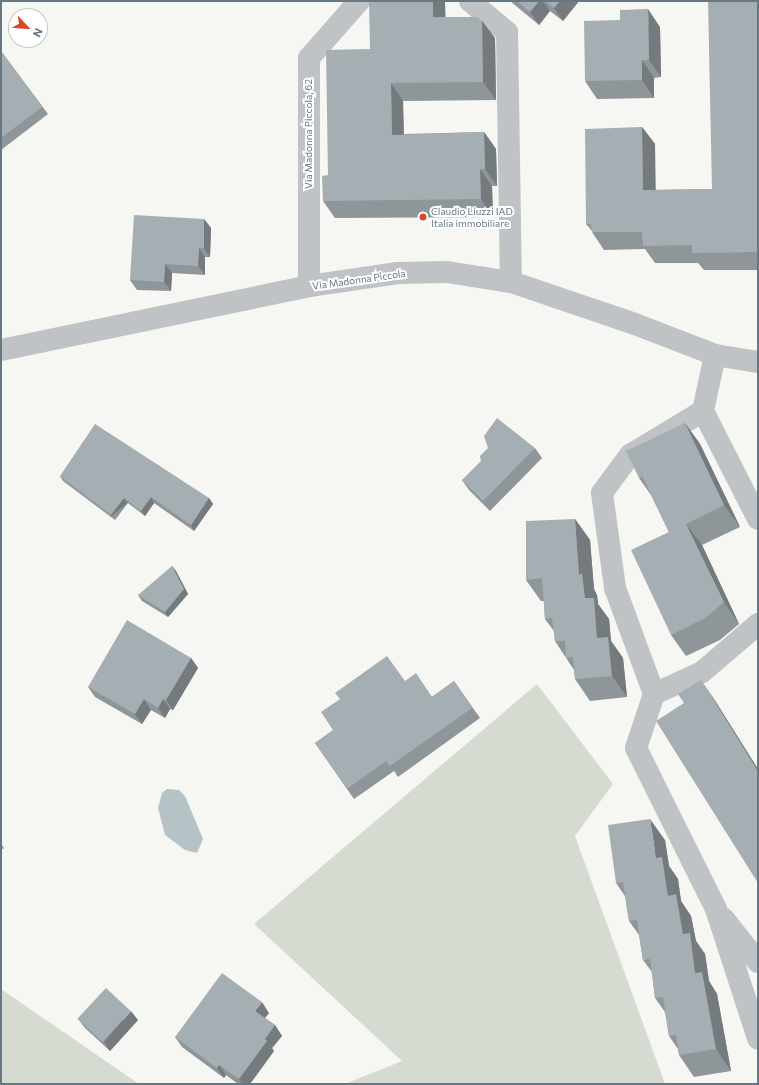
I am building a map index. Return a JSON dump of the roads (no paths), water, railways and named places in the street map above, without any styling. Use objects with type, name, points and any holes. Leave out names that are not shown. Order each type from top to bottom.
[{"type":"street","name":"Via Madonna Piccola, 62","points":[[309,286],[309,58],[359,1]]},
{"type":"street","points":[[470,1],[507,32],[511,282]]},
{"type":"street","name":"Via Madonna Piccola","points":[[1,350],[309,286],[398,273],[447,272],[511,282],[635,324],[715,355],[758,362]]},
{"type":"street","points":[[715,355],[703,411],[758,519]]},
{"type":"street","points":[[703,411],[630,455],[602,493],[615,588],[654,694],[636,748],[716,909],[758,1038]]},
{"type":"street","points":[[654,694],[702,672],[758,624]]},
{"type":"street","points":[[716,909],[758,962]]},
{"type":"place","name":"Claudio Liuzzi IAD Italia immobiliare","points":[[423,217]]}]
